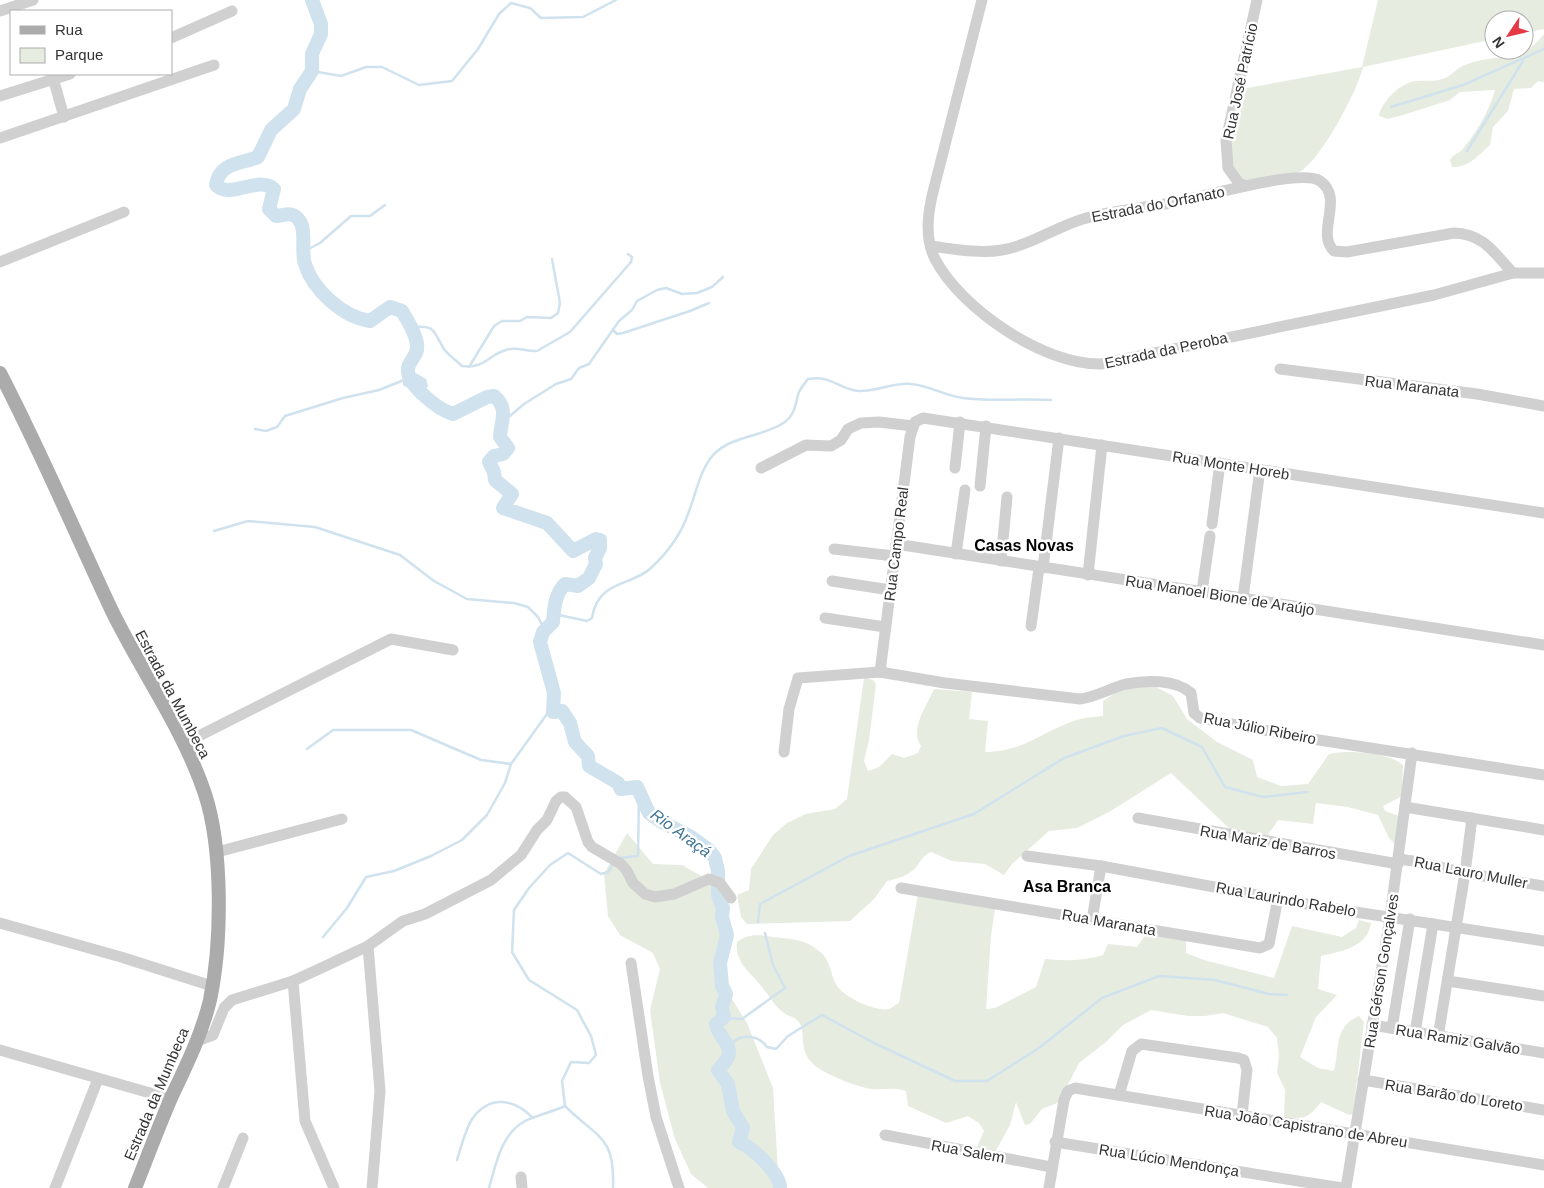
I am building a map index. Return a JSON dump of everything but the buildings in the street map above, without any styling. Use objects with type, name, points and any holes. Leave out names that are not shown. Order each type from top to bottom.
[{"type":"main road","name":"Estrada da Mumbeca","points":[[2,379],[68,512],[110,607],[183,744],[204,792],[212,821],[217,852],[216,948],[212,986],[198,1042],[171,1099],[135,1188]]},
{"type":"street","points":[[0,11],[32,0]]},
{"type":"street","name":"Estrada da Peroba","points":[[982,0],[929,210],[928,226],[931,246],[934,258],[955,287],[995,324],[1042,349],[1093,364],[1110,362],[1434,295],[1513,273],[1544,273]]},
{"type":"street","name":"Rua José Patrício","points":[[1245,186],[1239,183],[1228,168],[1226,140],[1257,0]]},
{"type":"street","points":[[172,38],[232,11]]},
{"type":"street","points":[[0,138],[214,65]]},
{"type":"street","points":[[0,96],[53,77],[64,117]]},
{"type":"street","name":"Estrada do Orfanato","points":[[931,246],[969,251],[1005,250],[1097,215],[1177,202],[1245,186],[1296,178],[1319,180],[1328,187],[1330,195],[1328,240],[1330,247],[1334,251],[1347,252],[1454,233],[1471,234],[1484,242],[1513,273]]},
{"type":"street","points":[[0,262],[124,212]]},
{"type":"street","name":"Rua Maranata","points":[[1280,369],[1468,392],[1544,406]]},
{"type":"street","name":"Rua Monte Horeb","points":[[761,468],[806,445],[831,446],[841,440],[848,429],[861,423],[916,423],[928,417],[1544,513]]},
{"type":"street","points":[[955,468],[960,422]]},
{"type":"street","name":"Rua Campo Real","points":[[880,672],[894,556],[916,423]]},
{"type":"street","points":[[980,486],[986,426]]},
{"type":"street","points":[[1031,626],[1059,438]]},
{"type":"street","points":[[1088,575],[1102,445]]},
{"type":"street","points":[[1212,524],[1220,463]]},
{"type":"street","points":[[1243,598],[1260,469]]},
{"type":"street","points":[[956,554],[964,490]]},
{"type":"street","points":[[1000,561],[1007,497]]},
{"type":"street","points":[[1202,591],[1210,536]]},
{"type":"street","name":"Rua Manoel Bione de Araújo","points":[[896,544],[1544,645]]},
{"type":"street","points":[[834,549],[894,556]]},
{"type":"street","points":[[832,581],[890,590]]},
{"type":"street","points":[[825,618],[885,627]]},
{"type":"street","points":[[183,744],[391,639],[453,650]]},
{"type":"street","points":[[784,752],[789,709],[798,678],[880,672]]},
{"type":"street","name":"Rua Júlio Ribeiro","points":[[880,672],[945,683],[1080,699],[1102,694],[1125,684],[1145,682],[1174,684],[1191,693],[1194,712],[1200,718],[1331,742],[1412,753],[1544,775]]},
{"type":"street","name":"Rua Gérson Gonçalves","points":[[1346,1188],[1390,917],[1412,753]]},
{"type":"street","points":[[198,1042],[213,1035],[224,1008],[232,1000],[293,981],[368,946],[398,924],[425,914],[491,880],[521,855],[537,830],[547,820],[556,801],[561,797],[565,797],[576,806],[588,842],[592,847],[627,871],[633,884],[645,894],[656,897],[666,896],[709,879],[716,882],[731,898]]},
{"type":"street","points":[[1405,807],[1544,830]]},
{"type":"street","name":"Rua Mariz de Barros","points":[[1138,818],[1398,862]]},
{"type":"street","points":[[1438,1037],[1455,926],[1466,873],[1472,818]]},
{"type":"street","points":[[217,852],[342,819]]},
{"type":"street","name":"Rua Laurindo Rabelo","points":[[1027,856],[1101,866],[1390,917],[1544,941]]},
{"type":"street","name":"Rua Lauro Muller","points":[[1398,862],[1428,864],[1466,873],[1544,886]]},
{"type":"street","points":[[1092,920],[1101,866]]},
{"type":"street","name":"Rua Maranata","points":[[901,888],[1264,948],[1270,940],[1278,898]]},
{"type":"street","points":[[1392,1028],[1410,919]]},
{"type":"street","points":[[0,924],[129,960],[212,986]]},
{"type":"street","points":[[1415,1033],[1433,924]]},
{"type":"street","points":[[368,946],[380,1091],[372,1188]]},
{"type":"street","points":[[631,963],[654,1108],[679,1188]]},
{"type":"street","points":[[293,981],[304,1121],[334,1188]]},
{"type":"street","points":[[1448,981],[1544,996]]},
{"type":"street","name":"Rua Ramiz Galvão","points":[[1372,1025],[1544,1053]]},
{"type":"street","points":[[1119,1095],[1132,1051],[1141,1044],[1238,1058],[1244,1060],[1247,1070],[1242,1115]]},
{"type":"street","points":[[0,1050],[171,1099]]},
{"type":"street","points":[[55,1188],[98,1079]]},
{"type":"street","name":"Rua Barão do Loreto","points":[[1363,1080],[1544,1110]]},
{"type":"street","name":"Rua João Capistrano de Abreu","points":[[1055,1142],[1064,1100],[1068,1091],[1082,1089],[1544,1165]]},
{"type":"street","name":"Rua Salem","points":[[885,1135],[1051,1167]]},
{"type":"street","points":[[223,1188],[243,1138]]},
{"type":"street","points":[[1049,1188],[1055,1142]]},
{"type":"street","name":"Rua Lúcio Mendonça","points":[[1055,1142],[1342,1188]]},
{"type":"green space","points":[[1378,0],[1544,0],[1544,29],[1534,31],[1534,10],[1484,10],[1484,41],[1363,67],[1354,92],[1337,124],[1317,155],[1308,166],[1299,172],[1246,182],[1232,168],[1230,142],[1242,89],[1362,67]]},
{"type":"green space","points":[[1544,34],[1544,82],[1538,81],[1531,88],[1514,89],[1508,111],[1493,127],[1490,145],[1468,163],[1452,167],[1450,160],[1462,150],[1477,129],[1486,114],[1495,90],[1460,92],[1450,100],[1403,115],[1388,119],[1379,116],[1388,99],[1398,89],[1410,82],[1445,78],[1465,65],[1484,60],[1534,60],[1535,44]]},
{"type":"green space","points":[[864,678],[873,680],[876,684],[869,740],[864,761],[868,771],[879,767],[892,754],[904,758],[918,753],[921,746],[917,732],[918,725],[934,689],[972,692],[969,719],[988,721],[985,752],[1012,748],[1068,723],[1083,718],[1103,716],[1103,701],[1121,689],[1138,686],[1156,687],[1173,696],[1187,719],[1217,742],[1253,760],[1257,777],[1281,786],[1308,784],[1329,754],[1346,752],[1368,753],[1397,761],[1403,765],[1402,796],[1383,806],[1385,811],[1399,816],[1396,845],[1389,838],[1378,815],[1348,807],[1316,803],[1313,824],[1278,820],[1267,836],[1232,831],[1171,773],[1109,812],[1077,828],[1049,831],[1012,864],[1004,875],[985,864],[952,861],[931,852],[924,856],[911,872],[887,881],[874,899],[850,921],[747,924],[741,917],[737,895],[749,890],[751,869],[773,835],[787,823],[806,814],[835,809],[847,799]]},
{"type":"green space","points":[[627,833],[653,864],[682,865],[710,881],[729,931],[725,988],[747,1023],[773,1088],[779,1188],[708,1188],[691,1174],[675,1139],[660,1083],[650,1010],[660,969],[653,953],[620,935],[608,916],[604,874]]},
{"type":"green space","points":[[918,894],[995,908],[986,1009],[995,1008],[1036,987],[1045,959],[1074,960],[1096,957],[1103,955],[1108,944],[1137,947],[1147,933],[1186,939],[1186,953],[1204,960],[1274,978],[1292,926],[1342,937],[1356,928],[1359,920],[1371,923],[1365,938],[1353,947],[1321,956],[1318,989],[1337,995],[1316,1017],[1300,1057],[1318,1068],[1334,1071],[1341,1032],[1345,1026],[1359,1016],[1364,1022],[1353,1114],[1349,1115],[1321,1102],[1306,1117],[1284,1117],[1285,1090],[1277,1073],[1279,1055],[1277,1038],[1268,1027],[1223,1013],[1188,1016],[1151,1010],[1123,1025],[1106,1042],[1079,1063],[1057,1103],[1042,1109],[1030,1124],[1025,1125],[1016,1102],[1010,1125],[995,1152],[977,1147],[984,1131],[979,1123],[968,1116],[946,1123],[908,1106],[906,1091],[866,1088],[823,1071],[808,1058],[803,1044],[801,1025],[797,1020],[778,1008],[744,967],[738,956],[737,942],[746,937],[759,935],[792,939],[808,944],[826,958],[836,984],[845,994],[868,1006],[889,1009],[899,1003]]},
{"type":"water","points":[[412,371],[426,379],[428,386],[426,389],[414,392],[403,385],[403,379]]},
{"type":"waterway","name":"Rio Araçá","points":[[312,0],[321,24],[321,34],[312,54],[312,71],[300,89],[294,109],[271,130],[258,157],[226,168],[218,177],[216,185],[222,189],[229,190],[260,185],[267,185],[274,189],[269,209],[276,216],[290,214],[299,220],[303,232],[304,259],[309,274],[330,301],[340,308],[350,314],[370,321],[390,307],[402,311],[413,331],[417,344],[416,354],[408,368],[409,375],[412,382],[424,396],[440,408],[453,414],[487,397],[494,396],[499,401],[503,410],[500,437],[508,448],[503,454],[494,456],[489,462],[494,472],[495,480],[512,494],[503,508],[547,523],[573,551],[596,539],[600,540],[600,548],[595,558],[596,564],[589,578],[578,586],[565,584],[559,592],[553,622],[543,632],[540,642],[554,693],[553,712],[562,711],[570,723],[575,742],[588,756],[589,766],[618,783],[621,789],[637,787],[649,813],[691,837],[709,850],[715,858],[718,871],[718,895],[723,908],[722,917],[727,935],[720,963],[722,986],[726,994],[722,1007],[724,1017],[716,1024],[727,1044],[729,1052],[727,1059],[718,1070],[728,1084],[733,1111],[743,1128],[739,1142],[751,1149],[764,1161],[775,1175],[780,1188]]},
{"type":"waterway","points":[[312,71],[341,76],[366,67],[382,67],[419,85],[452,81],[478,49],[499,14],[511,3],[530,8],[541,18],[583,17],[616,0]]},
{"type":"waterway","points":[[1391,107],[1463,85],[1544,49]]},
{"type":"waterway","points":[[1467,151],[1523,61]]},
{"type":"waterway","points":[[303,252],[320,243],[351,216],[370,216],[385,205]]},
{"type":"waterway","points":[[411,327],[425,327],[433,330],[446,351],[462,366],[481,364],[500,352],[510,349],[537,351],[570,332],[631,262],[632,257],[628,254]]},
{"type":"waterway","points":[[469,367],[494,326],[502,321],[520,321],[527,317],[551,318],[558,313],[560,303],[552,259]]},
{"type":"waterway","points":[[504,421],[524,404],[556,384],[571,379],[579,368],[589,364],[619,321],[632,310],[637,301],[657,290],[666,288],[682,294],[697,293],[712,287],[723,277]]},
{"type":"waterway","points":[[613,330],[617,334],[623,333],[709,303]]},
{"type":"waterway","points":[[554,614],[587,621],[592,618],[595,605],[608,590],[635,578],[652,567],[669,549],[682,529],[701,476],[713,455],[729,444],[768,431],[785,422],[793,413],[799,391],[808,379],[823,379],[858,391],[898,384],[911,384],[963,398],[1051,400]]},
{"type":"waterway","points":[[255,429],[266,431],[277,427],[285,416],[343,398],[379,390],[404,380]]},
{"type":"waterway","points":[[214,531],[248,521],[315,527],[400,555],[434,581],[467,599],[514,603],[528,607],[538,617],[545,630]]},
{"type":"waterway","points":[[323,937],[347,908],[366,877],[394,871],[431,856],[462,840],[487,815],[505,783],[511,764],[547,714],[553,709]]},
{"type":"waterway","points":[[758,922],[760,904],[849,856],[974,814],[1064,758],[1124,736],[1162,728],[1202,747],[1225,787],[1263,797],[1307,792]]},
{"type":"waterway","points":[[307,749],[333,730],[411,730],[481,760],[511,764]]},
{"type":"waterway","points":[[619,858],[638,856],[639,791]]},
{"type":"waterway","points":[[613,1188],[611,1157],[607,1147],[595,1132],[565,1106],[562,1081],[571,1062],[589,1063],[596,1055],[591,1036],[577,1010],[529,980],[512,952],[514,910],[529,888],[550,865],[568,853],[601,874],[608,872],[614,863]]},
{"type":"waterway","points":[[723,1018],[742,1019],[785,988],[773,965],[765,933]]},
{"type":"waterway","points":[[729,1049],[732,1044],[742,1037],[753,1037],[767,1047],[776,1049],[788,1036],[822,1015],[872,1042],[955,1081],[987,1081],[1039,1048],[1102,998],[1159,976],[1215,980],[1269,994],[1287,995]]},
{"type":"waterway","points":[[457,1160],[472,1119],[486,1106],[494,1103],[510,1103],[533,1118]]},
{"type":"waterway","points":[[489,1188],[497,1160],[510,1134],[525,1121],[565,1106]]},
{"type":"district","name":"Casas Novas","points":[[1024,545]]},
{"type":"district","name":"Asa Branca","points":[[1067,886]]}]
